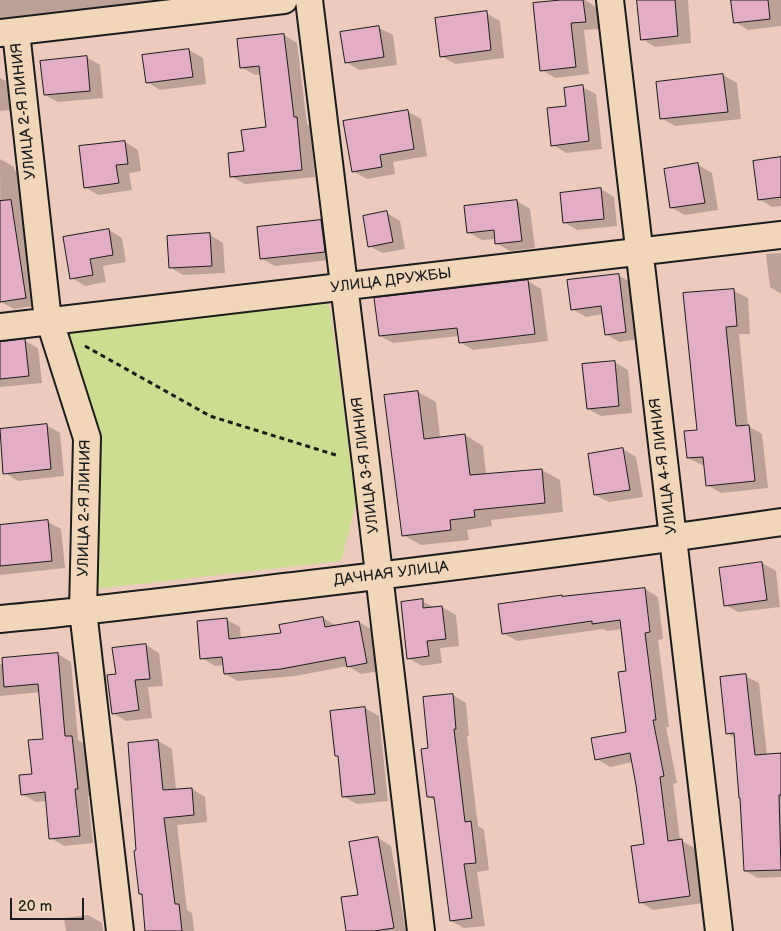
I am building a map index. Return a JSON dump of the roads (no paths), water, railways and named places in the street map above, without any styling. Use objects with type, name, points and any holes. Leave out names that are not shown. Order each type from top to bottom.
[{"type":"street","points":[[8,32],[284,0]]},
{"type":"street","name":"УЛИЦА 3-Я ЛИНИЯ","points":[[309,0],[422,931]]},
{"type":"street","name":"УЛИЦА 4-Я ЛИНИЯ","points":[[610,0],[638,253],[720,931]]},
{"type":"street","name":"УЛИЦА 2-Я ЛИНИЯ","points":[[8,32],[50,325],[87,438],[83,611],[120,931]]},
{"type":"street","name":"УЛИЦА ДРУЖБЫ","points":[[0,327],[50,325],[344,287],[781,235]]},
{"type":"street","name":"ДАЧНАЯ УЛИЦА","points":[[0,619],[379,576],[781,522]]}]
